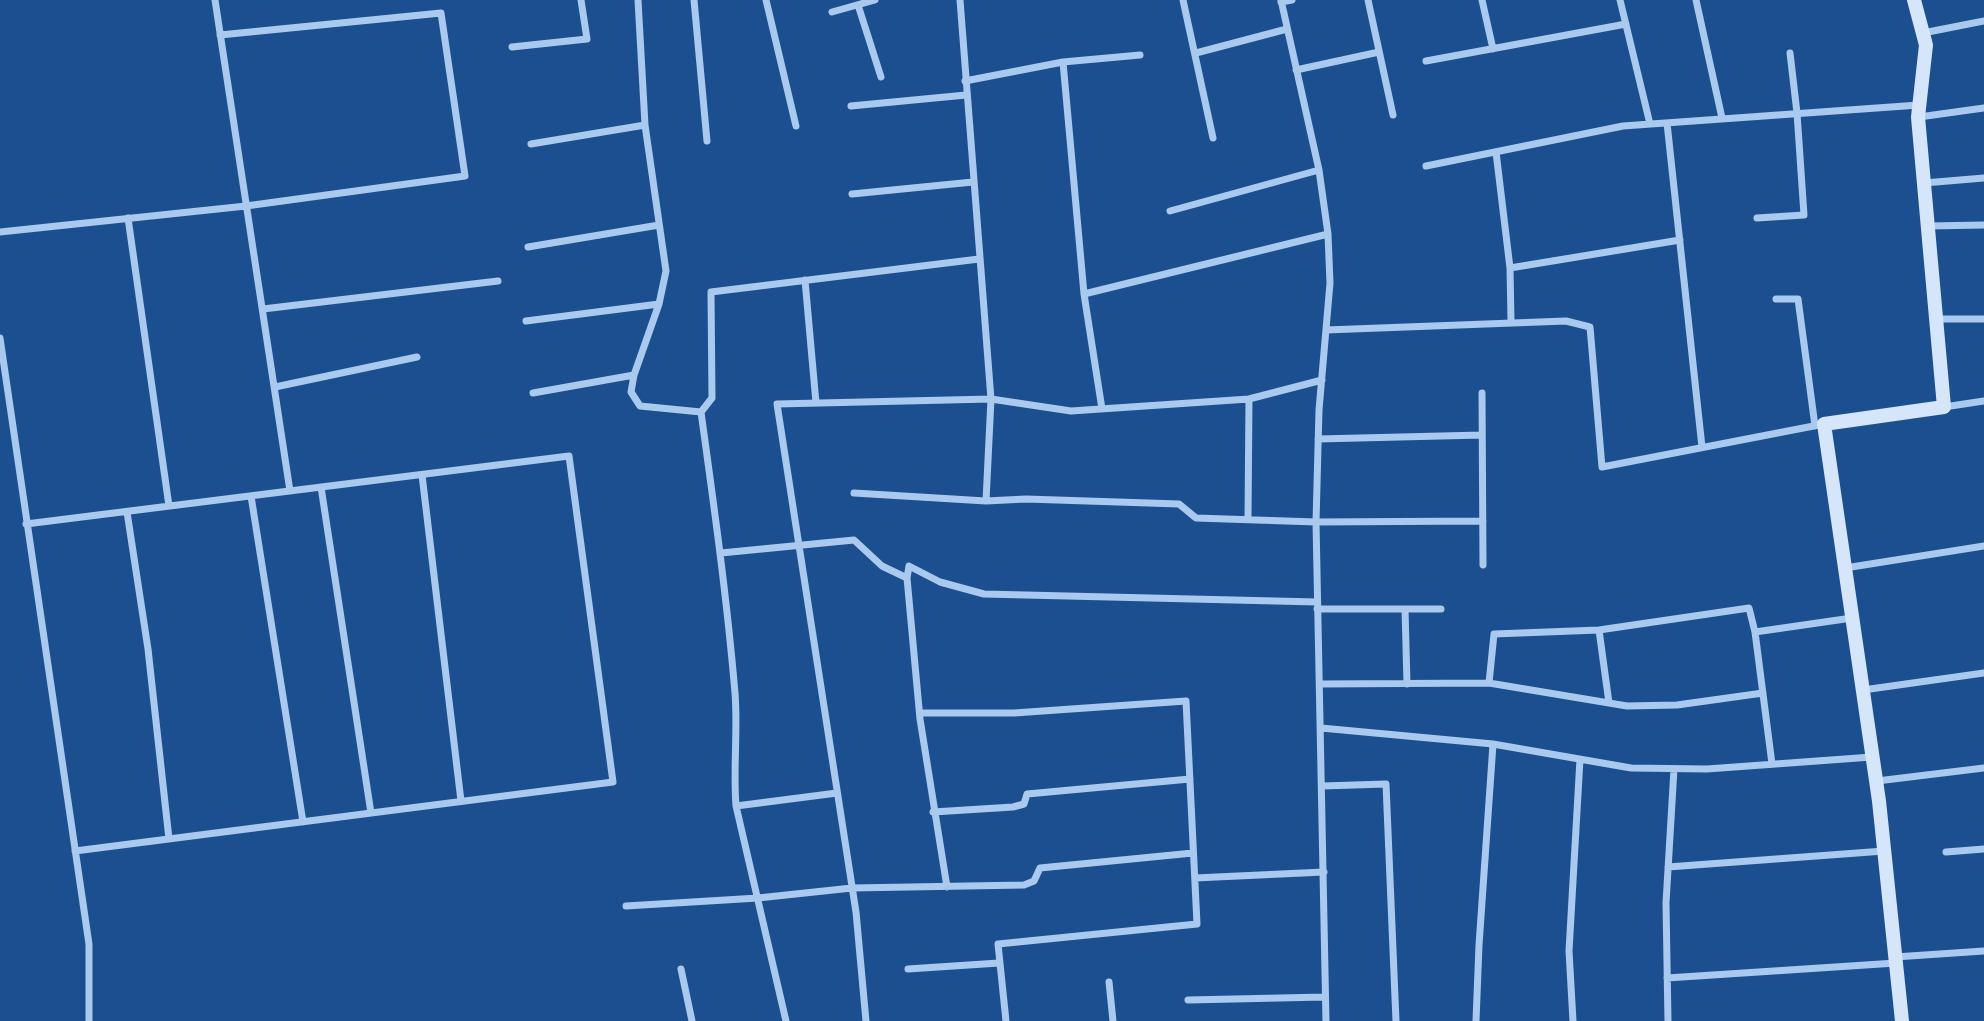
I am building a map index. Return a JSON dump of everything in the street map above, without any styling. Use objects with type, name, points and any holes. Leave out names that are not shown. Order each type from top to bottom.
[{"type":"street","points":[[215,0],[290,491]]},
{"type":"street","points":[[512,47],[587,39],[581,0]]},
{"type":"street","points":[[638,0],[645,125],[666,271],[659,304],[634,375],[631,392],[639,406],[701,412]]},
{"type":"street","points":[[694,0],[707,141]]},
{"type":"street","points":[[766,0],[796,126]]},
{"type":"street","points":[[832,12],[875,0]]},
{"type":"street","points":[[960,0],[991,399],[986,502]]},
{"type":"street","points":[[1183,0],[1213,138]]},
{"type":"street","points":[[1292,0],[1281,1],[1319,170],[1328,233],[1330,283],[1318,439],[1316,522],[1326,1021]]},
{"type":"street","points":[[1368,0],[1393,115]]},
{"type":"street","points":[[1482,0],[1493,49]]},
{"type":"street","points":[[1620,0],[1650,124]]},
{"type":"street","points":[[1696,0],[1722,118]]},
{"type":"street","points":[[1914,0],[1926,45],[1919,111],[1944,407]]},
{"type":"street","points":[[859,5],[881,77]]},
{"type":"street","points":[[0,232],[246,206],[465,176],[440,13],[220,35]]},
{"type":"street","points":[[1923,33],[1984,21]]},
{"type":"street","points":[[1426,61],[1626,24]]},
{"type":"street","points":[[1196,53],[1287,29]]},
{"type":"street","points":[[1296,70],[1379,52]]},
{"type":"street","points":[[1757,218],[1804,215],[1790,53]]},
{"type":"street","points":[[965,80],[1063,62],[1140,55]]},
{"type":"street","points":[[1063,62],[1084,293],[1102,409]]},
{"type":"street","points":[[851,106],[966,95]]},
{"type":"street","points":[[1426,166],[1623,126],[1797,113],[1984,108]]},
{"type":"street","points":[[1667,122],[1702,447]]},
{"type":"street","points":[[531,144],[645,125]]},
{"type":"street","points":[[1496,152],[1510,268],[1511,321]]},
{"type":"street","points":[[1170,211],[1319,170]]},
{"type":"street","points":[[1924,183],[1984,178]]},
{"type":"street","points":[[852,194],[973,181]]},
{"type":"street","points":[[128,218],[169,506]]},
{"type":"street","points":[[528,247],[659,225]]},
{"type":"street","points":[[1928,226],[1984,225]]},
{"type":"street","points":[[1084,293],[1328,233]]},
{"type":"street","points":[[1510,268],[1680,240]]},
{"type":"street","points":[[786,1021],[736,806],[735,697],[721,553],[701,412],[712,398],[711,292],[979,259]]},
{"type":"street","points":[[806,280],[816,403]]},
{"type":"street","points":[[263,309],[498,281]]},
{"type":"street","points":[[1776,299],[1798,299],[1845,568],[1876,781],[1902,1021]]},
{"type":"street","points":[[526,320],[659,304]]},
{"type":"street","points":[[1936,319],[1984,319]]},
{"type":"street","points":[[1326,330],[1511,321],[1566,321],[1590,327],[1602,467],[1820,425],[1984,401]]},
{"type":"street","points":[[0,338],[89,944],[89,1021]]},
{"type":"street","points":[[275,387],[417,357]]},
{"type":"street","points":[[533,393],[634,375]]},
{"type":"street","points":[[866,1021],[852,888],[777,404],[991,399],[1071,411],[1249,398],[1322,380]]},
{"type":"street","points":[[1482,393],[1483,565]]},
{"type":"street","points":[[1248,519],[1249,398]]},
{"type":"street","points":[[1318,439],[1482,435]]},
{"type":"street","points":[[26,524],[569,456],[613,782],[75,851]]},
{"type":"street","points":[[422,475],[461,801]]},
{"type":"street","points":[[321,487],[371,813]]},
{"type":"street","points":[[854,493],[986,502],[1026,499],[1179,504],[1196,518],[1316,522],[1483,521]]},
{"type":"street","points":[[251,496],[303,821]]},
{"type":"street","points":[[127,512],[148,649],[169,839]]},
{"type":"street","points":[[721,553],[854,540],[882,566],[907,578]]},
{"type":"street","points":[[1845,568],[1984,546]]},
{"type":"street","points":[[947,887],[919,713],[907,578],[909,566],[940,582],[984,594],[1441,609]]},
{"type":"street","points":[[1489,683],[1494,634],[1599,630],[1749,608],[1755,632],[1772,764]]},
{"type":"street","points":[[1405,609],[1407,684]]},
{"type":"street","points":[[1755,632],[1852,618]]},
{"type":"street","points":[[1599,630],[1609,703]]},
{"type":"street","points":[[1863,690],[1984,673]]},
{"type":"street","points":[[1320,684],[1489,683],[1627,706],[1677,705],[1763,693]]},
{"type":"street","points":[[919,713],[1014,713],[1186,701],[1197,923],[998,944],[1006,1021]]},
{"type":"street","points":[[1321,728],[1493,744],[1631,768],[1707,769],[1872,757]]},
{"type":"street","points":[[1476,1021],[1493,744]]},
{"type":"street","points":[[1573,1021],[1569,951],[1580,759]]},
{"type":"street","points":[[1876,781],[1984,768]]},
{"type":"street","points":[[1668,1021],[1666,903],[1674,769]]},
{"type":"street","points":[[933,812],[1013,807],[1024,804],[1027,794],[1190,779]]},
{"type":"street","points":[[1322,786],[1386,783],[1396,1021]]},
{"type":"street","points":[[736,806],[837,793]]},
{"type":"street","points":[[1946,852],[1984,849]]},
{"type":"street","points":[[1668,867],[1884,851]]},
{"type":"street","points":[[626,906],[758,898],[852,888],[1024,885],[1034,880],[1040,868],[1193,853]]},
{"type":"street","points":[[1195,878],[1324,872]]},
{"type":"street","points":[[1667,978],[1984,951]]},
{"type":"street","points":[[908,969],[999,963]]},
{"type":"street","points":[[681,969],[692,1021]]},
{"type":"street","points":[[1109,982],[1113,1021]]},
{"type":"street","points":[[1188,1000],[1325,997]]}]
